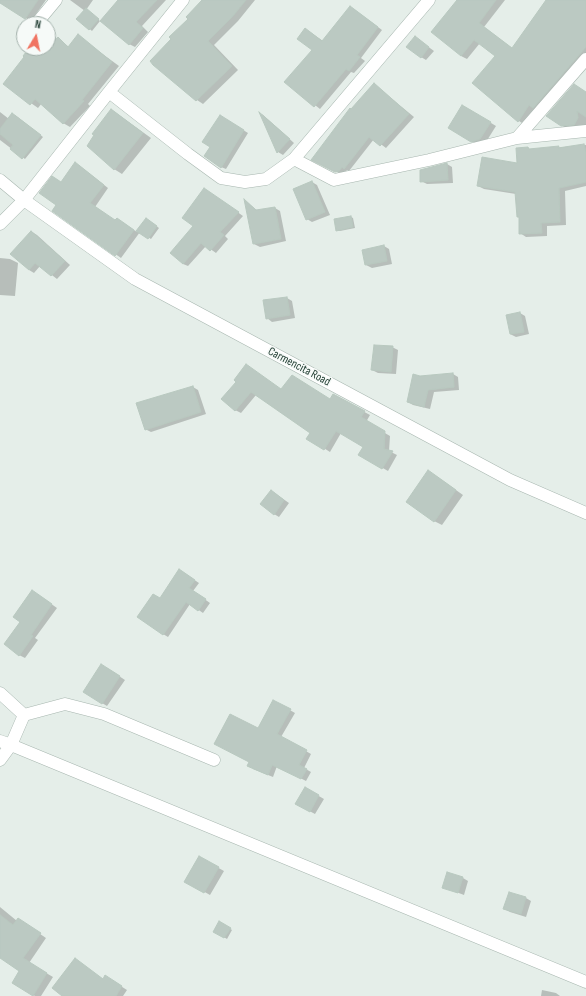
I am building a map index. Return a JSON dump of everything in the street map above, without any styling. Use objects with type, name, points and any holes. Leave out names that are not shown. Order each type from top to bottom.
[{"type":"street","points":[[43,16],[56,0]]},
{"type":"street","points":[[0,224],[24,200],[108,92],[183,0]]},
{"type":"street","points":[[108,92],[221,178],[245,182],[266,179],[294,159],[429,0]]},
{"type":"street","points":[[517,138],[586,59]]},
{"type":"street","points":[[294,159],[334,180],[429,160],[517,138],[586,131]]},
{"type":"street","name":"Carmencita Road","points":[[0,180],[24,200],[135,279],[510,480],[586,513]]},
{"type":"street","points":[[0,693],[24,715]]},
{"type":"street","points":[[0,760],[6,743],[24,715],[65,704],[104,714],[214,760]]},
{"type":"street","points":[[6,743],[586,982]]},
{"type":"building","points":[[0,0],[38,0],[27,16],[20,16],[0,3]]},
{"type":"building","points":[[118,0],[157,0],[136,22],[143,28],[129,45],[100,21]]},
{"type":"building","points":[[202,0],[246,0],[232,17],[208,41],[232,66],[196,101],[150,61],[171,39],[169,37],[188,19],[186,17]]},
{"type":"building","points":[[457,0],[496,0],[479,23],[512,48],[546,0],[586,0],[586,47],[533,108],[529,105],[518,122],[472,83],[495,56],[474,40],[461,56],[431,32]]},
{"type":"building","points":[[350,6],[378,27],[357,55],[360,57],[349,71],[346,69],[314,107],[284,82],[312,50],[297,39],[305,28],[322,41]]},
{"type":"building","points":[[86,8],[99,19],[89,30],[76,19]]},
{"type":"building","points":[[78,34],[112,62],[82,100],[84,101],[63,124],[35,99],[30,105],[3,84],[24,57],[23,56],[56,56],[56,39],[58,37],[68,47]]},
{"type":"building","points":[[415,36],[429,47],[421,58],[406,47]]},
{"type":"building","points":[[374,83],[409,114],[380,146],[369,137],[344,169],[342,167],[339,171],[335,172],[311,160],[350,108],[351,109]]},
{"type":"building","points":[[574,84],[586,92],[586,117],[577,111],[578,118],[574,125],[561,126],[546,116]]},
{"type":"building","points":[[462,105],[491,122],[480,139],[471,142],[448,128]]},
{"type":"building","points":[[111,109],[143,133],[114,170],[87,146],[94,135],[92,134]]},
{"type":"building","points":[[259,112],[290,139],[277,153]]},
{"type":"building","points":[[12,113],[41,135],[22,159],[10,149],[13,145],[0,134],[0,129]]},
{"type":"building","points":[[220,115],[244,130],[221,168],[204,156],[210,147],[202,142]]},
{"type":"building","points":[[584,144],[586,152],[586,182],[559,188],[560,222],[541,223],[542,233],[519,234],[519,217],[517,217],[515,192],[477,186],[482,157],[517,163],[516,148],[528,147],[529,149],[559,146],[558,148]]},
{"type":"building","points":[[75,162],[104,185],[90,203],[115,220],[117,218],[134,230],[115,256],[52,211],[56,205],[39,193],[52,176],[61,182]]},
{"type":"building","points":[[447,163],[448,180],[420,182],[420,170]]},
{"type":"building","points":[[312,181],[325,212],[306,220],[293,189]]},
{"type":"building","points":[[204,188],[239,212],[220,232],[224,235],[210,251],[201,243],[183,264],[170,253],[193,226],[182,218]]},
{"type":"building","points":[[244,199],[256,210],[275,207],[281,239],[253,244]]},
{"type":"building","points":[[351,216],[353,227],[336,231],[334,219]]},
{"type":"building","points":[[146,218],[157,226],[148,239],[136,231]]},
{"type":"building","points":[[31,231],[65,261],[51,276],[35,263],[29,270],[10,254]]},
{"type":"building","points":[[384,245],[387,261],[365,265],[362,250]]},
{"type":"building","points":[[287,297],[290,315],[266,319],[263,300]]},
{"type":"building","points":[[520,312],[524,332],[510,334],[506,315]]},
{"type":"building","points":[[374,345],[393,346],[391,372],[371,370]]},
{"type":"building","points":[[246,364],[281,389],[292,375],[330,399],[333,394],[365,411],[361,417],[385,431],[384,449],[393,451],[382,469],[358,455],[363,447],[336,431],[324,450],[306,439],[310,433],[251,392],[235,411],[221,399],[236,382],[234,380]]},
{"type":"building","points":[[453,373],[454,387],[428,390],[424,407],[407,402],[413,374],[420,376]]},
{"type":"building","points":[[193,386],[201,412],[145,430],[136,403]]},
{"type":"building","points":[[428,470],[456,490],[434,522],[406,502]]},
{"type":"building","points":[[271,490],[284,500],[274,515],[260,504]]},
{"type":"building","points":[[179,569],[195,580],[189,588],[206,599],[198,611],[186,602],[163,635],[137,617],[153,594],[160,598]]},
{"type":"building","points":[[32,590],[52,604],[19,656],[4,644],[20,622],[13,617]]},
{"type":"building","points":[[101,664],[120,676],[102,704],[83,692]]},
{"type":"building","points":[[273,700],[291,709],[277,734],[307,750],[299,765],[307,769],[301,779],[272,765],[268,775],[247,766],[249,762],[214,744],[230,714],[258,728]]},
{"type":"building","points":[[305,787],[319,795],[310,812],[295,804]]},
{"type":"building","points":[[199,856],[219,867],[204,893],[184,882]]},
{"type":"building","points":[[447,872],[463,877],[458,893],[442,888]]},
{"type":"building","points":[[509,892],[526,897],[521,914],[503,909]]},
{"type":"building","points":[[0,915],[13,925],[18,918],[41,933],[23,958],[47,973],[33,996],[12,983],[19,971],[0,958]]},
{"type":"building","points":[[219,921],[231,928],[224,938],[213,932]]},
{"type":"building","points":[[75,958],[103,979],[105,975],[122,986],[116,996],[62,996],[52,988]]}]
